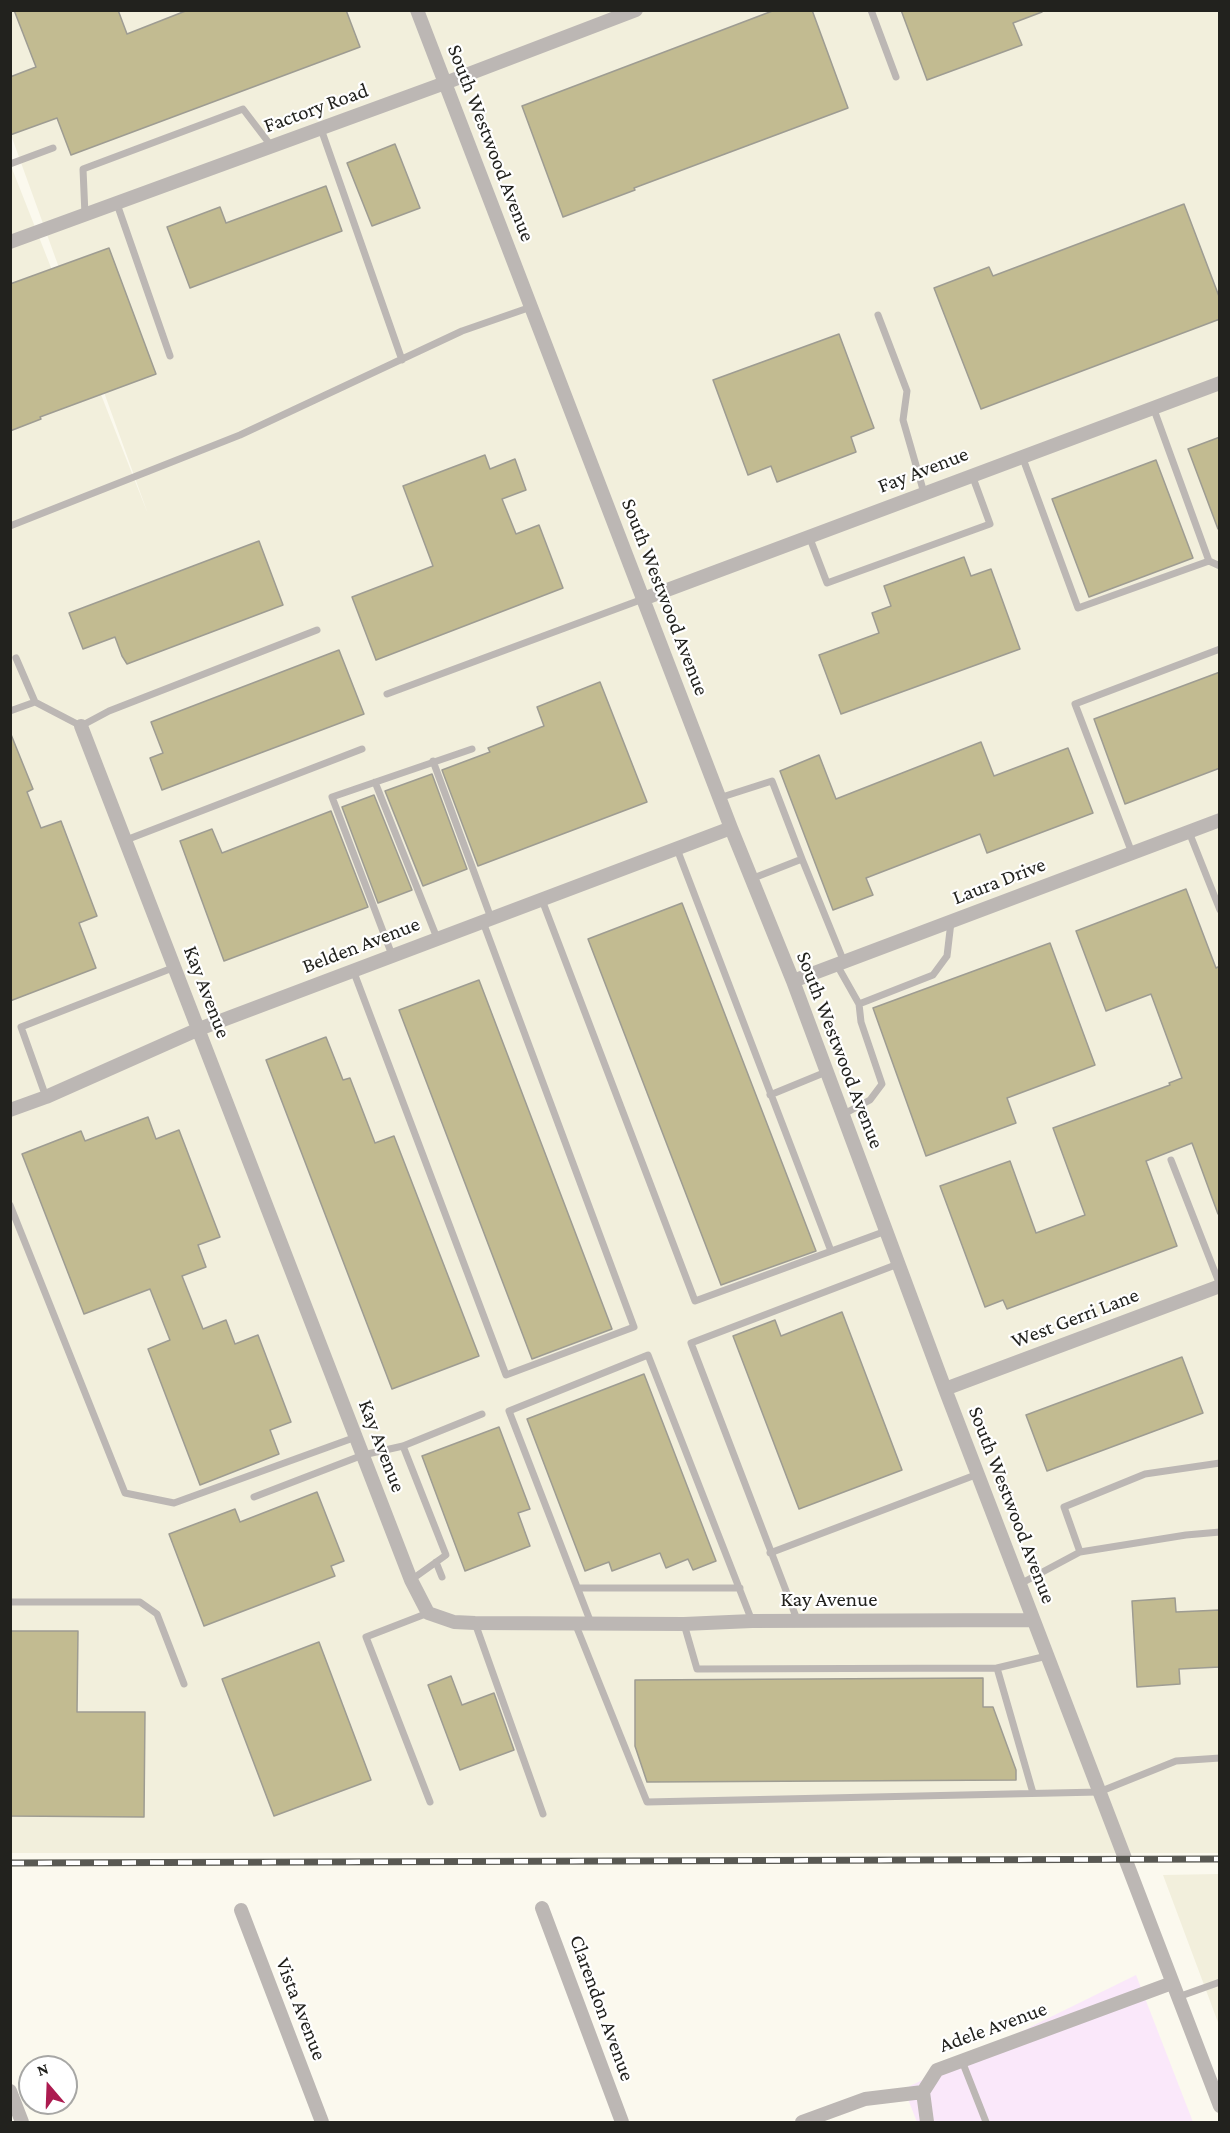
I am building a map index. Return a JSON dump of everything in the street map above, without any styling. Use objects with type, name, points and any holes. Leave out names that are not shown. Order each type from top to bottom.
[{"type":"street","name":"South Westwood Avenue","points":[[417,10],[719,798],[793,981],[945,1389],[1220,2106]]},
{"type":"street","name":"Factory Road","points":[[10,242],[321,129],[636,10]]},
{"type":"street","name":"Fay Avenue","points":[[643,599],[1219,383]]},
{"type":"street","name":"Kay Avenue","points":[[81,726],[416,1593],[428,1612],[454,1622],[475,1623],[684,1624],[752,1621],[1033,1620]]},
{"type":"street","name":"Laura Drive","points":[[793,981],[1220,820]]},
{"type":"street","name":"Belden Avenue","points":[[10,1110],[46,1097],[199,1029],[731,828]]},
{"type":"street","name":"West Gerri Lane","points":[[945,1389],[1220,1286]]},
{"type":"street","name":"Clarendon Avenue","points":[[542,1908],[622,2122]]},
{"type":"street","name":"Vista Avenue","points":[[241,1910],[322,2122]]},
{"type":"street","name":"Adele Avenue","points":[[923,2092],[937,2070],[1172,1983]]},
{"type":"street","points":[[10,2091],[22,2122]]},
{"type":"street","points":[[802,2122],[866,2099],[923,2092],[927,2122]]},
{"type":"lane","points":[[871,10],[896,77]]},
{"type":"lane","points":[[85,215],[83,169],[243,109],[272,147]]},
{"type":"lane","points":[[321,129],[402,360]]},
{"type":"lane","points":[[10,164],[52,148]]},
{"type":"lane","points":[[117,204],[170,356]]},
{"type":"lane","points":[[10,526],[240,435],[462,332],[531,307]]},
{"type":"lane","points":[[878,315],[907,392],[903,420],[924,493]]},
{"type":"lane","points":[[1153,407],[1209,561]]},
{"type":"lane","points":[[1022,456],[1078,608],[1209,561],[1220,566]]},
{"type":"lane","points":[[809,536],[827,583],[990,524],[972,475]]},
{"type":"lane","points":[[387,694],[643,599]]},
{"type":"lane","points":[[16,658],[35,702],[81,726],[109,711],[317,630]]},
{"type":"lane","points":[[1132,853],[1075,704],[1220,649]]},
{"type":"lane","points":[[10,711],[35,702]]},
{"type":"lane","points":[[126,840],[362,749]]},
{"type":"lane","points":[[392,955],[332,797],[472,749]]},
{"type":"lane","points":[[352,970],[507,1376],[634,1327],[487,920],[433,761]]},
{"type":"lane","points":[[719,798],[772,781],[841,963],[859,1004],[861,1022],[882,1084],[870,1100],[842,1115]]},
{"type":"lane","points":[[375,782],[437,938]]},
{"type":"lane","points":[[1189,832],[1220,910]]},
{"type":"lane","points":[[677,849],[831,1251]]},
{"type":"lane","points":[[751,879],[802,859]]},
{"type":"lane","points":[[542,900],[695,1301],[886,1231]]},
{"type":"lane","points":[[859,1004],[933,975],[947,956],[951,922]]},
{"type":"lane","points":[[46,1097],[21,1027],[175,967]]},
{"type":"lane","points":[[770,1095],[826,1072]]},
{"type":"lane","points":[[1171,1160],[1220,1286]]},
{"type":"lane","points":[[10,1205],[125,1493],[174,1503],[356,1437]]},
{"type":"lane","points":[[798,1622],[691,1343],[898,1264]]},
{"type":"lane","points":[[591,1623],[509,1411],[648,1355],[752,1621]]},
{"type":"lane","points":[[254,1497],[363,1455],[403,1446],[482,1414]]},
{"type":"lane","points":[[403,1446],[446,1555],[411,1580]]},
{"type":"lane","points":[[1080,1552],[1064,1506],[1145,1474],[1220,1463]]},
{"type":"lane","points":[[770,1553],[978,1474]]},
{"type":"lane","points":[[1020,1584],[1080,1552],[1185,1535],[1220,1532]]},
{"type":"lane","points":[[436,1562],[442,1577]]},
{"type":"lane","points":[[578,1588],[740,1588]]},
{"type":"lane","points":[[10,1602],[140,1602],[157,1614],[184,1684]]},
{"type":"lane","points":[[428,1612],[366,1637],[430,1802]]},
{"type":"lane","points":[[475,1623],[543,1814]]},
{"type":"lane","points":[[575,1623],[647,1802],[1099,1792],[1176,1761],[1220,1758]]},
{"type":"lane","points":[[684,1624],[697,1669],[997,1668],[1047,1656]]},
{"type":"lane","points":[[997,1668],[1033,1793]]},
{"type":"lane","points":[[1178,1997],[1220,1982]]},
{"type":"lane","points":[[962,2061],[986,2122]]},
{"type":"shaded area","points":[[11,11],[1219,11],[1219,1853],[11,1853],[11,166],[148,514],[11,135]]},
{"type":"shaded area","points":[[1219,1874],[1219,2025],[1163,1875]]},
{"type":"shaded area","points":[[1136,1975],[1193,2122],[917,2122],[904,2089]]},
{"type":"building","points":[[14,10],[118,10],[127,34],[188,10],[346,10],[360,47],[71,155],[57,118],[10,135],[10,77],[36,67]]},
{"type":"building","points":[[775,10],[812,10],[848,108],[563,217],[522,106]]},
{"type":"building","points":[[901,10],[1042,10],[1042,12],[1013,23],[1022,45],[927,80]]},
{"type":"building","points":[[395,144],[420,208],[372,226],[347,163]]},
{"type":"building","points":[[326,186],[342,231],[190,288],[167,227],[220,207],[226,223]]},
{"type":"building","points":[[1184,204],[1220,299],[1220,319],[981,409],[934,288],[989,267],[993,276]]},
{"type":"building","points":[[109,248],[156,374],[40,417],[41,419],[10,431],[10,284]]},
{"type":"building","points":[[839,334],[874,428],[851,437],[856,452],[777,482],[771,466],[748,475],[713,380]]},
{"type":"building","points":[[1220,437],[1220,529],[1218,529],[1188,449]]},
{"type":"building","points":[[485,455],[490,469],[515,459],[526,490],[502,499],[516,534],[539,525],[563,588],[376,660],[352,597],[433,566],[403,486]]},
{"type":"building","points":[[1156,460],[1193,558],[1089,597],[1052,499]]},
{"type":"building","points":[[259,541],[283,605],[127,664],[115,637],[83,649],[69,613]]},
{"type":"building","points":[[964,557],[971,576],[991,569],[1020,649],[841,714],[819,655],[879,633],[872,613],[891,606],[884,586]]},
{"type":"building","points":[[339,650],[364,714],[162,790],[150,758],[163,753],[151,722]]},
{"type":"building","points":[[1220,672],[1220,768],[1125,804],[1094,719]]},
{"type":"building","points":[[600,682],[647,802],[478,866],[442,770],[490,752],[488,748],[544,726],[537,707]]},
{"type":"building","points":[[10,732],[33,789],[27,792],[41,828],[61,821],[97,916],[79,923],[96,968],[10,1001]]},
{"type":"building","points":[[981,742],[994,776],[1068,748],[1093,813],[987,853],[980,834],[866,878],[873,895],[833,910],[780,771],[819,755],[836,799]]},
{"type":"building","points":[[432,774],[467,869],[423,886],[385,791]]},
{"type":"building","points":[[374,795],[412,890],[378,903],[342,807]]},
{"type":"building","points":[[331,811],[368,907],[224,961],[180,841],[212,829],[222,853]]},
{"type":"building","points":[[1186,889],[1216,968],[1220,966],[1220,1213],[1218,1214],[1192,1143],[1146,1161],[1177,1246],[1007,1309],[1003,1300],[985,1307],[940,1186],[1010,1161],[1036,1233],[1085,1215],[1053,1128],[1170,1085],[1169,1083],[1182,1078],[1151,994],[1106,1011],[1076,931]]},
{"type":"building","points":[[682,903],[816,1251],[721,1285],[588,939]]},
{"type":"building","points":[[1050,943],[1095,1065],[1007,1098],[1016,1123],[926,1156],[873,1008]]},
{"type":"building","points":[[479,980],[612,1329],[532,1359],[399,1010]]},
{"type":"building","points":[[326,1037],[343,1080],[350,1078],[375,1143],[394,1136],[479,1356],[392,1389],[266,1060]]},
{"type":"building","points":[[148,1117],[156,1139],[179,1130],[220,1237],[198,1245],[206,1267],[182,1276],[203,1329],[226,1320],[235,1344],[258,1335],[291,1422],[270,1430],[279,1454],[200,1485],[148,1349],[170,1340],[150,1289],[84,1314],[22,1154],[81,1131],[85,1141]]},
{"type":"building","points":[[842,1312],[902,1470],[799,1509],[733,1336],[775,1320],[781,1336]]},
{"type":"building","points":[[1182,1357],[1203,1413],[1047,1471],[1026,1415]]},
{"type":"building","points":[[644,1374],[716,1561],[693,1570],[688,1559],[666,1568],[660,1553],[612,1571],[609,1562],[585,1571],[527,1419]]},
{"type":"building","points":[[499,1427],[530,1509],[518,1513],[530,1546],[465,1571],[422,1456]]},
{"type":"building","points":[[317,1492],[344,1561],[331,1566],[335,1576],[204,1626],[169,1534],[235,1509],[240,1522]]},
{"type":"building","points":[[1175,1598],[1176,1612],[1220,1610],[1220,1667],[1179,1669],[1180,1684],[1137,1687],[1132,1601]]},
{"type":"building","points":[[10,1631],[78,1631],[77,1712],[145,1712],[144,1817],[10,1816]]},
{"type":"building","points":[[319,1642],[371,1780],[274,1816],[222,1679]]},
{"type":"building","points":[[451,1676],[462,1705],[494,1693],[514,1750],[460,1770],[428,1685]]},
{"type":"building","points":[[983,1678],[983,1707],[993,1707],[1016,1770],[1016,1780],[647,1782],[635,1746],[635,1680]]},
{"type":"railway","points":[[10,1863],[1220,1859]]}]
